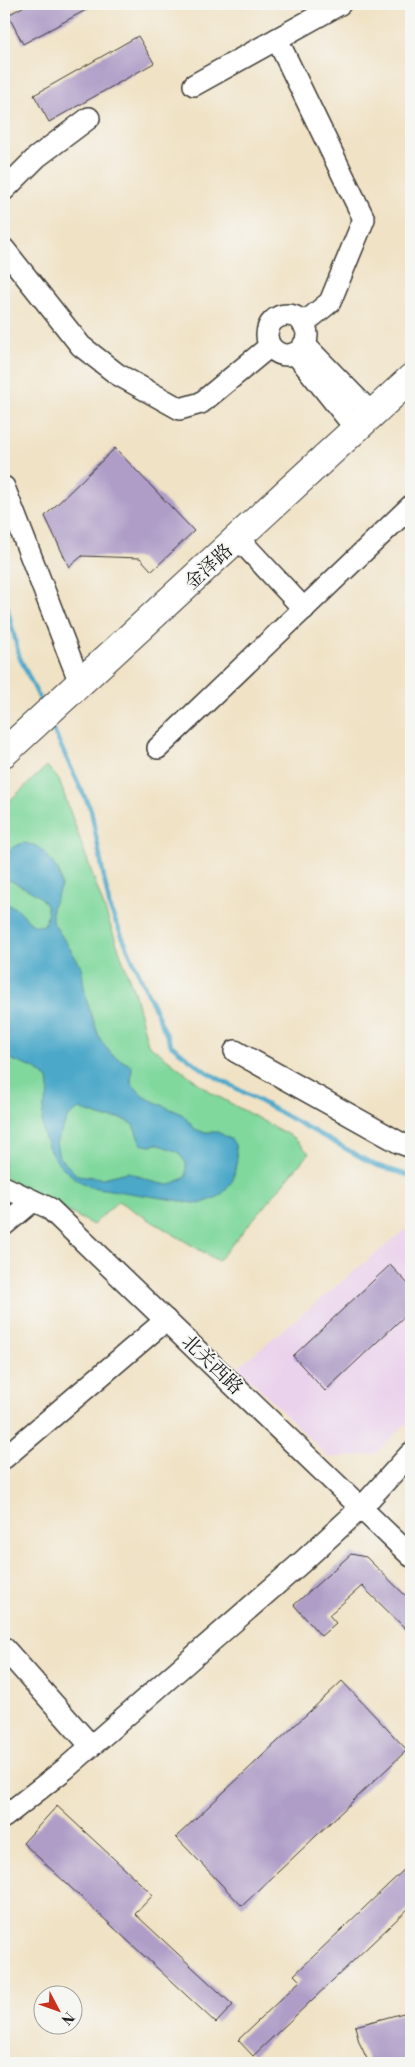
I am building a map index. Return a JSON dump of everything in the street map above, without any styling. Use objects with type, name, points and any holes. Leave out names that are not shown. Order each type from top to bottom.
[{"type":"main road","name":"金泽路","points":[[4,753],[411,378]]},
{"type":"street","points":[[194,85],[340,4]]},
{"type":"street","points":[[277,39],[364,219],[330,302],[301,340],[281,354],[270,346],[267,333],[273,321],[285,315],[292,316],[301,340],[364,422]]},
{"type":"street","points":[[4,190],[37,157],[90,118]]},
{"type":"street","points":[[4,249],[81,346],[118,374],[180,409],[201,403],[270,346]]},
{"type":"street","points":[[4,487],[80,683]]},
{"type":"street","points":[[158,748],[411,506]]},
{"type":"street","points":[[238,538],[304,609]]},
{"type":"street","points":[[236,1051],[400,1143],[411,1147]]},
{"type":"street","name":"北关西路","points":[[4,1187],[49,1208],[411,1556]]},
{"type":"street","points":[[4,1225],[33,1201]]},
{"type":"street","points":[[4,1458],[166,1320]]},
{"type":"street","points":[[4,1817],[91,1746],[302,1562],[362,1507],[411,1453]]},
{"type":"street","points":[[4,1648],[91,1746]]},
{"type":"shaded area","points":[[411,1229],[411,1419],[375,1454],[329,1458],[238,1367],[403,1231]]},
{"type":"green space","points":[[47,766],[59,780],[134,992],[148,1044],[210,1092],[294,1138],[309,1153],[218,1261],[118,1201],[93,1225],[4,1177],[4,806]]},
{"type":"water","points":[[24,843],[37,846],[47,855],[59,872],[61,886],[52,907],[52,921],[81,966],[86,999],[100,1039],[112,1055],[132,1066],[131,1083],[144,1097],[182,1114],[195,1129],[203,1132],[218,1132],[232,1140],[235,1145],[237,1159],[233,1180],[220,1196],[200,1204],[91,1187],[81,1182],[62,1167],[48,1147],[42,1124],[49,1090],[48,1079],[36,1069],[4,1057],[4,903],[18,909],[33,925],[43,926],[47,917],[47,909],[39,897],[9,880],[4,881],[5,857],[11,849]],"holes":[[[79,1109],[106,1118],[120,1118],[133,1125],[141,1144],[148,1146],[157,1144],[178,1152],[186,1163],[186,1177],[170,1185],[157,1183],[128,1172],[103,1178],[77,1175],[59,1157],[56,1143],[68,1117]]]},
{"type":"building","points":[[28,4],[97,4],[23,44],[8,15]]},
{"type":"building","points":[[138,36],[154,63],[49,122],[34,95]]},
{"type":"building","points":[[115,448],[194,531],[152,571],[140,558],[82,556],[69,567],[45,516]]},
{"type":"building","points":[[390,1265],[411,1287],[411,1310],[325,1391],[293,1356]]},
{"type":"building","points":[[351,1554],[366,1557],[411,1601],[411,1634],[362,1586],[329,1615],[336,1623],[321,1636],[294,1605]]},
{"type":"building","points":[[342,1681],[407,1750],[242,1906],[176,1837]]},
{"type":"building","points":[[57,1806],[153,1895],[135,1914],[233,2005],[216,2023],[23,1843]]},
{"type":"building","points":[[411,1863],[411,1906],[253,2056],[238,2040],[300,1981],[294,1975]]},
{"type":"building","points":[[411,2011],[411,2063],[369,2063],[359,2042],[355,2026]]},
{"type":"waterway","points":[[4,593],[19,656],[42,704]]},
{"type":"waterway","points":[[50,723],[91,810],[110,909],[171,1045],[205,1071],[375,1165],[411,1176]]}]
